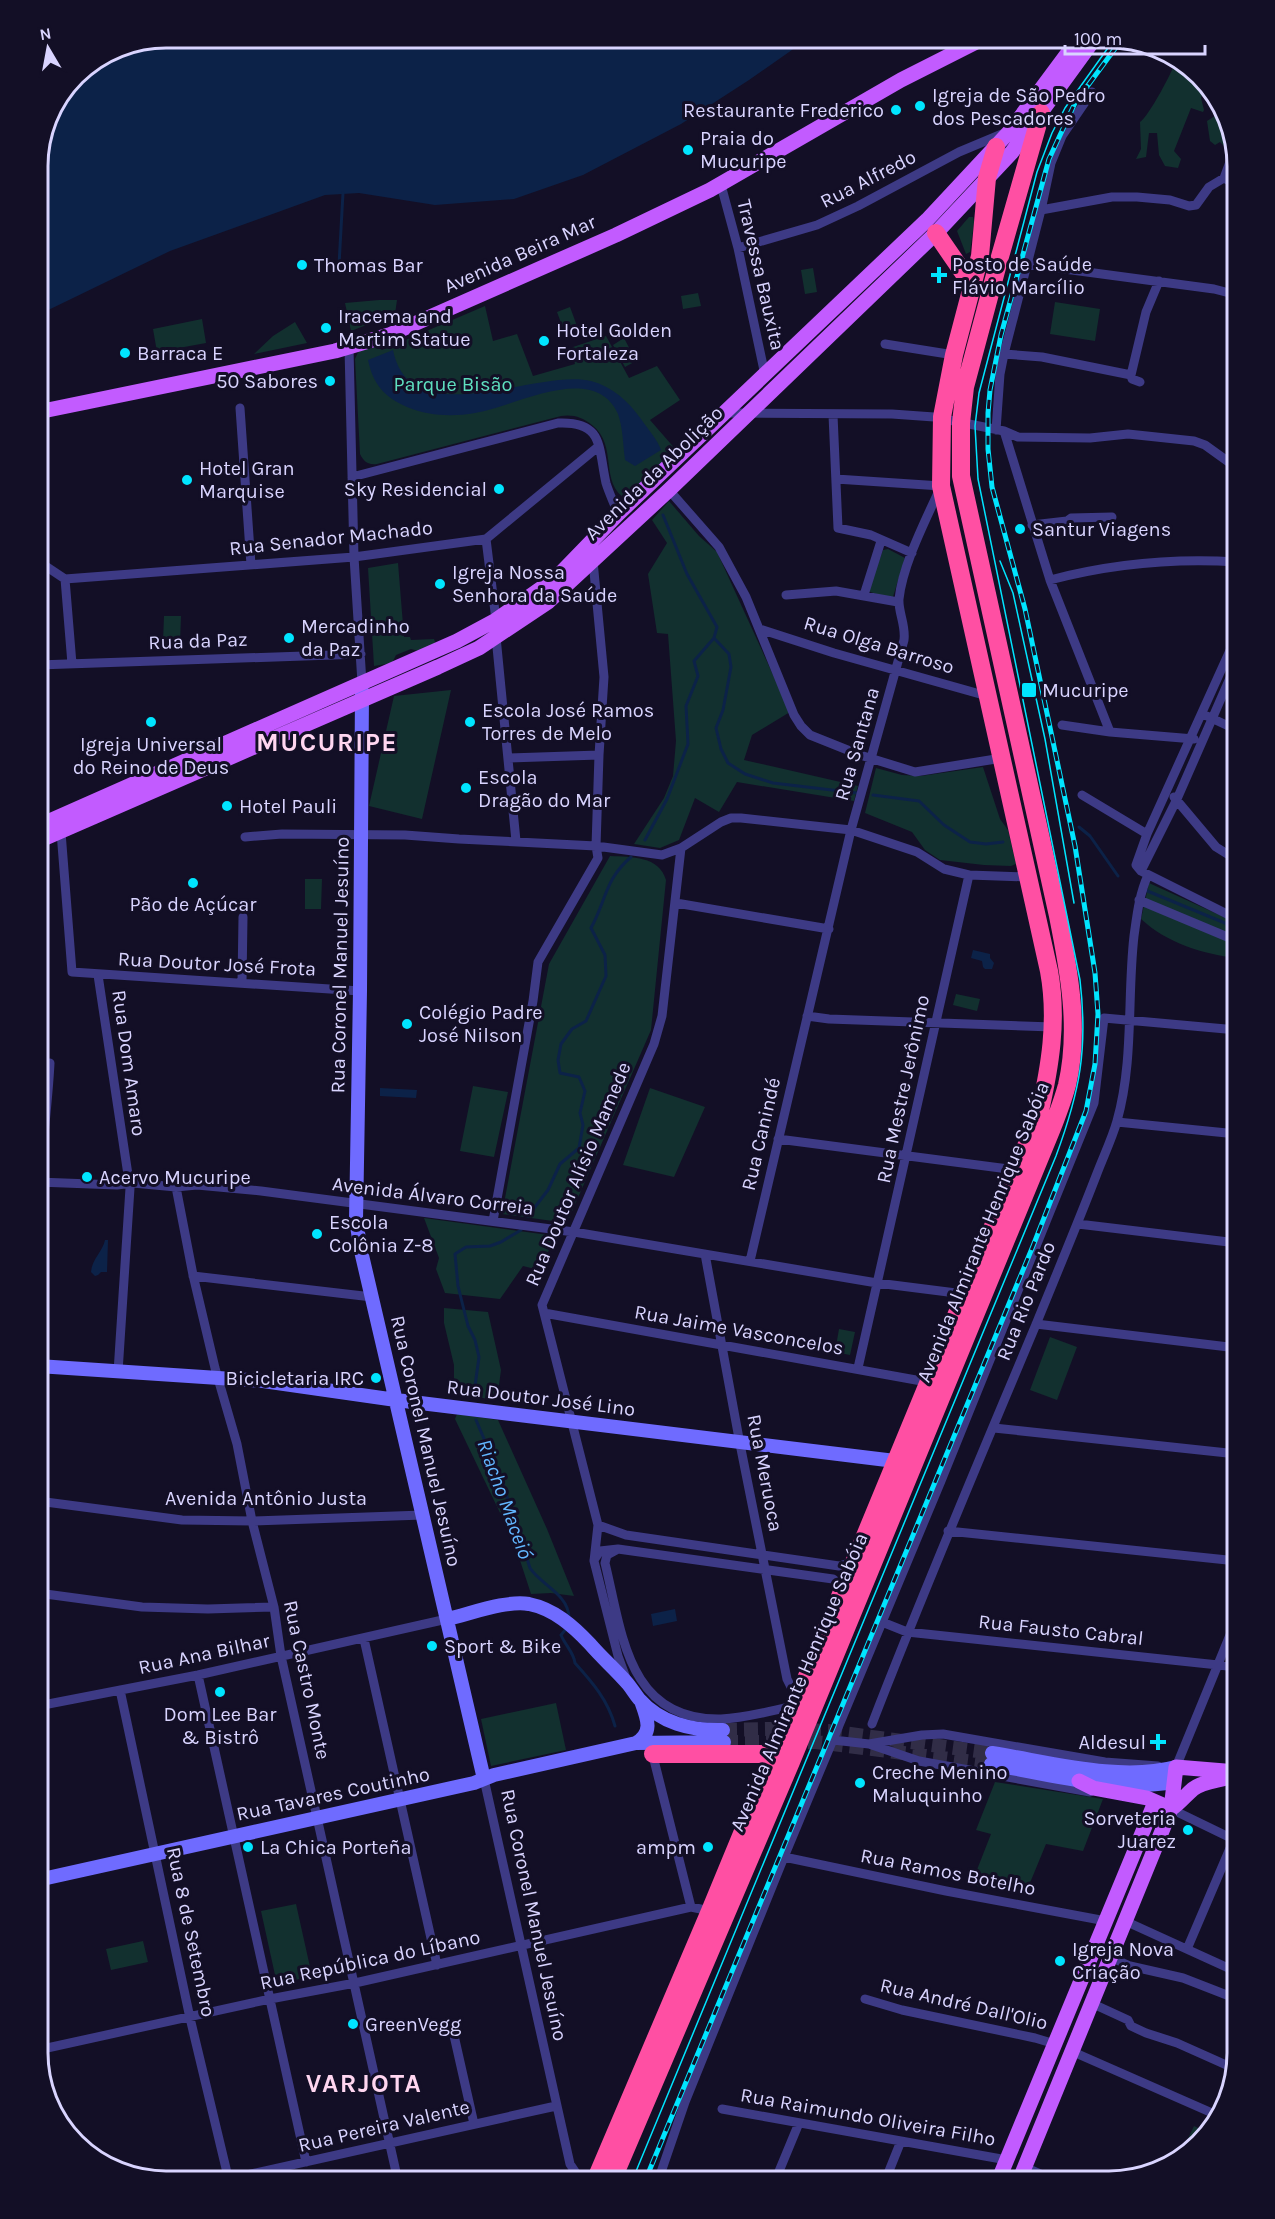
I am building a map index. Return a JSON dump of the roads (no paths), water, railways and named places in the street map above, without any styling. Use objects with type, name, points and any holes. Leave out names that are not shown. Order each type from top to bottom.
[{"type":"highway","name":"Avenida Almirante Henrique Sabóia","points":[[608,2171],[630,2142],[795,1751],[1055,1120],[1067,1085],[1073,1026],[1070,985],[1058,916],[962,476],[961,423],[965,387],[1041,113]]},
{"type":"highway","name":"Avenida Almirante Henrique Sabóia","points":[[604,2171],[620,2120],[710,1911],[1039,1114],[1050,1066],[1053,990],[942,486],[942,417],[954,355],[981,247],[987,178],[996,147]]},
{"type":"highway","points":[[936,232],[971,284]]},
{"type":"highway","points":[[1038,919],[1058,916]]},
{"type":"highway","points":[[653,1754],[774,1754]]},
{"type":"highway","points":[[623,2171],[630,2142]]},
{"type":"main road","name":"Avenida Beira Mar","points":[[48,410],[349,348],[389,335],[616,235],[721,184],[901,80],[964,48]]},
{"type":"main road","name":"Avenida da Abolição","points":[[48,837],[362,683],[457,640],[543,596],[556,578],[618,514],[927,220],[1010,131],[1072,48]]},
{"type":"main road","name":"Avenida da Abolição","points":[[48,822],[362,699],[438,667],[479,648],[496,637],[543,596],[593,561],[936,232],[1012,152],[1088,48]]},
{"type":"main road","points":[[61,832],[63,816]]},
{"type":"main road","points":[[1023,2171],[1171,1809],[1175,1774],[1227,1776]]},
{"type":"main road","points":[[1079,1781],[1093,1788],[1147,1798],[1153,1805],[1171,1809],[1194,1788],[1206,1782],[1227,1778]]},
{"type":"main road","points":[[1002,2171],[1153,1805]]},
{"type":"street","points":[[1092,92],[1062,136],[1051,163],[1000,374],[1000,431],[1050,580],[1110,732]]},
{"type":"street","name":"Rua Alfredo","points":[[738,248],[817,225],[858,206],[959,152],[1010,131]]},
{"type":"street","points":[[1041,210],[1112,197],[1170,200],[1189,206],[1196,205],[1209,187],[1224,178],[1227,167]]},
{"type":"street","name":"Travessa Bauxita","points":[[721,184],[738,248],[765,375]]},
{"type":"street","points":[[1027,264],[1227,292]]},
{"type":"street","points":[[1140,382],[1132,379],[1131,375],[1146,312],[1159,281]]},
{"type":"street","points":[[885,344],[954,355]]},
{"type":"street","points":[[349,348],[354,557],[362,683]]},
{"type":"street","points":[[1004,354],[1042,357],[1131,375]]},
{"type":"street","points":[[240,408],[251,565]]},
{"type":"street","points":[[724,413],[892,414],[942,417],[1018,437],[1090,438],[1128,434],[1194,441],[1205,445],[1227,460]]},
{"type":"street","points":[[833,415],[838,528],[871,535],[912,553]]},
{"type":"street","points":[[352,477],[558,423],[580,424],[590,430],[599,446],[607,484],[618,514]]},
{"type":"street","points":[[496,620],[486,539],[599,446]]},
{"type":"street","points":[[786,595],[836,591],[898,602],[912,553],[942,486],[836,478]]},
{"type":"street","points":[[669,490],[719,547],[746,597],[801,726],[810,735],[870,759],[915,772],[1002,758]]},
{"type":"street","points":[[1032,525],[1067,521],[1071,518],[1112,517]]},
{"type":"street","name":"Rua Senador Machado","points":[[65,579],[354,557],[486,539]]},
{"type":"street","points":[[864,595],[881,541]]},
{"type":"street","points":[[493,1221],[538,962],[598,858],[596,846],[599,755],[604,677],[593,561]]},
{"type":"street","points":[[1050,580],[1103,568],[1158,562],[1227,561]]},
{"type":"street","points":[[48,568],[65,579],[72,664]]},
{"type":"street","name":"Rua Santana","points":[[807,1016],[851,830],[906,630],[898,602]]},
{"type":"street","name":"Rua Olga Barroso","points":[[760,629],[834,653],[980,694],[988,693]]},
{"type":"street","points":[[496,637],[516,841]]},
{"type":"street","name":"Rua da Paz","points":[[48,665],[361,654]]},
{"type":"street","points":[[1227,659],[1136,862],[1137,868],[1145,876],[1227,914]]},
{"type":"street","name":"Rua Coronel Manuel Jesuíno","points":[[362,683],[356,1204],[362,1251],[484,1779],[555,2106],[574,2171]]},
{"type":"street","points":[[1145,876],[1227,686]]},
{"type":"street","points":[[1202,714],[1227,725]]},
{"type":"street","points":[[1062,724],[1110,732],[1202,740]]},
{"type":"street","points":[[509,758],[599,755]]},
{"type":"street","points":[[1167,791],[1177,799],[1216,847],[1227,854]]},
{"type":"street","points":[[1082,795],[1147,834]]},
{"type":"street","points":[[245,837],[282,834],[362,834],[596,846],[662,855],[681,848],[705,831],[731,818],[851,830],[917,852],[944,869],[969,875],[1028,877]]},
{"type":"street","name":"Rua Doutor José Frota","points":[[61,832],[72,972],[360,991]]},
{"type":"street","name":"Rua Doutor Alísio Mamede","points":[[635,1683],[618,1656],[594,1561],[598,1525],[542,1305],[654,1044],[662,1016],[681,848]]},
{"type":"street","name":"Rua Mestre Jerônimo","points":[[858,1368],[969,875]]},
{"type":"street","name":"Rua Rio Pardo","points":[[872,1724],[948,1531],[994,1428],[1078,1224],[1117,1122],[1125,1086],[1132,956],[1145,876]]},
{"type":"street","points":[[1140,897],[1227,936]]},
{"type":"street","points":[[676,903],[829,929]]},
{"type":"street","points":[[242,983],[243,917]]},
{"type":"street","name":"Rua Dom Amaro","points":[[98,975],[129,1184],[118,1372]]},
{"type":"street","points":[[807,1016],[1053,1028]]},
{"type":"street","name":"Rua Canindé","points":[[750,1261],[807,1016]]},
{"type":"street","points":[[661,2171],[685,2102],[784,1857],[1094,1103],[1104,1018],[1227,1029]]},
{"type":"street","points":[[48,1100],[50,1063]]},
{"type":"street","points":[[1117,1122],[1227,1133]]},
{"type":"street","points":[[778,1139],[1016,1170]]},
{"type":"street","name":"Avenida Álvaro Correia","points":[[48,1182],[218,1187],[574,1232],[877,1284],[964,1294]]},
{"type":"street","name":"Rua Castro Monte","points":[[176,1187],[194,1276],[237,1444],[252,1521],[274,1607],[281,1656],[396,2171]]},
{"type":"street","points":[[1078,1224],[1227,1242]]},
{"type":"street","name":"Rua Meruoca","points":[[705,1254],[788,1683],[795,1689],[797,1697]]},
{"type":"street","points":[[194,1276],[372,1297]]},
{"type":"street","name":"Rua Jaime Vasconcelos","points":[[544,1313],[927,1382]]},
{"type":"street","points":[[1036,1324],[1227,1347]]},
{"type":"street","name":"Rua Doutor José Lino","points":[[48,1367],[264,1381],[396,1400],[895,1461]]},
{"type":"street","points":[[994,1428],[1227,1453]]},
{"type":"street","name":"Avenida Antônio Justa","points":[[48,1502],[182,1520],[252,1521],[423,1515]]},
{"type":"street","points":[[598,1525],[626,1535],[839,1566],[853,1562]]},
{"type":"street","points":[[948,1531],[1227,1560]]},
{"type":"street","points":[[594,1561],[600,1551],[618,1549],[833,1579],[843,1586]]},
{"type":"street","points":[[618,1549],[607,1555],[605,1563],[648,1727],[647,1734],[636,1743]]},
{"type":"street","points":[[48,1594],[142,1607],[207,1609],[274,1607]]},
{"type":"street","points":[[447,1619],[521,1604],[544,1609],[562,1618],[578,1631],[635,1683],[666,1704],[695,1717],[734,1718],[797,1697]]},
{"type":"street","name":"Rua Ana Bilhar","points":[[48,1704],[198,1675],[447,1619]]},
{"type":"street","name":"Rua Fausto Cabral","points":[[882,1622],[908,1632],[1227,1666]]},
{"type":"street","points":[[364,1639],[437,1965]]},
{"type":"street","points":[[1175,1774],[1116,1773],[992,1759],[1079,1781],[1144,1786],[1175,1774],[1227,1642]]},
{"type":"street","points":[[198,1675],[306,2162]]},
{"type":"street","name":"Rua 8 de Setembro","points":[[120,1690],[224,2171]]},
{"type":"street","name":"Rua Tavares Coutinho","points":[[48,1878],[474,1783],[636,1743],[723,1736],[674,1723],[640,1700]]},
{"type":"street","points":[[869,1744],[922,1735],[943,1734],[1175,1774]]},
{"type":"street","points":[[833,1740],[869,1744],[918,1761],[1137,1800],[1153,1805]]},
{"type":"street","points":[[890,1752],[886,1745],[894,1740]]},
{"type":"street","points":[[636,1743],[648,1746],[653,1754],[691,1907]]},
{"type":"street","points":[[1171,1809],[1227,1836]]},
{"type":"street","name":"Rua Ramos Botelho","points":[[784,1857],[946,1892],[1106,1921]]},
{"type":"street","points":[[1187,1949],[1227,1858]]},
{"type":"street","name":"Rua República do Líbano","points":[[48,2048],[355,1983],[691,1907],[710,1911]]},
{"type":"street","points":[[1125,1921],[1227,1967]]},
{"type":"street","points":[[1110,1957],[1130,1966],[1183,1978],[1227,1995]]},
{"type":"street","name":"Rua André Dall'Olio","points":[[865,1999],[902,2010],[1055,2044]]},
{"type":"street","points":[[1091,2003],[1128,2020],[1131,2026],[1146,2033],[1177,2043],[1226,2065]]},
{"type":"street","points":[[453,2031],[474,2124]]},
{"type":"street","points":[[1071,2051],[1211,2112]]},
{"type":"street","name":"Rua Pereira Valente","points":[[268,2171],[555,2106]]},
{"type":"street","name":"Rua Raimundo Oliveira Filho","points":[[722,2109],[1007,2160]]},
{"type":"street","points":[[779,2171],[799,2123]]},
{"type":"street","points":[[889,2171],[901,2141]]},
{"type":"street","points":[[1025,2167],[1034,2171]]},
{"type":"water","points":[[166,48],[795,48],[681,124],[583,175],[514,199],[435,205],[359,193],[325,195],[170,251],[48,310],[48,158],[54,128],[68,100],[88,77],[114,60],[135,52]]},
{"type":"water","points":[[393,350],[404,375],[423,389],[449,394],[478,393],[567,379],[591,381],[613,391],[631,406],[655,438],[661,450],[635,466],[625,460],[618,414],[606,398],[591,390],[551,391],[475,413],[449,415],[415,410],[392,399],[376,383],[373,376],[368,360]]},
{"type":"water","points":[[973,950],[990,954],[994,963],[992,969],[985,969],[982,961],[971,958]]},
{"type":"water","points":[[380,1088],[417,1090],[416,1098],[380,1096]]},
{"type":"water","points":[[105,1240],[108,1240],[107,1272],[101,1272],[95,1276],[91,1272],[92,1267]]},
{"type":"water","points":[[675,1609],[677,1621],[653,1626],[651,1614]]},
{"type":"waterway","name":"Riacho Maceió","points":[[339,265],[343,193]]},
{"type":"waterway","name":"Riacho Maceió","points":[[645,840],[667,799],[688,744],[686,706],[698,676],[694,661],[714,638],[717,627],[687,574],[663,515]]},
{"type":"waterway","points":[[714,638],[729,654],[731,667],[723,710],[716,728],[721,749],[728,763],[745,774],[773,783],[857,793]]},
{"type":"waterway","points":[[873,795],[919,801],[944,825],[970,842],[986,844],[1003,842]]},
{"type":"waterway","points":[[1079,827],[1090,836],[1118,876]]},
{"type":"waterway","name":"Riacho Maceió","points":[[528,1216],[548,1190],[560,1164],[579,1148],[583,1125],[580,1113],[585,1091],[579,1077],[560,1073],[558,1060],[561,1044],[572,1029],[586,1021],[606,976],[605,955],[591,928],[611,882],[622,865],[631,857]]},
{"type":"waterway","points":[[1145,890],[1227,924]]},
{"type":"waterway","name":"Riacho Maceió","points":[[474,1393],[479,1357],[458,1286],[455,1254],[466,1247],[490,1246],[521,1230]]},
{"type":"waterway","name":"Riacho Maceió","points":[[476,1420],[502,1481],[530,1568],[564,1602],[569,1617]]},
{"type":"waterway","name":"Riacho Maceió","points":[[566,1629],[561,1635],[575,1663],[604,1700],[615,1726]]},
{"type":"tunnel","points":[[723,1730],[828,1731],[992,1753]]},
{"type":"tunnel","points":[[724,1742],[816,1742],[991,1764]]},
{"type":"tram line","points":[[636,2171],[1056,1156],[1076,1090],[1083,1027],[1080,980],[978,479],[975,426],[979,393],[1037,172],[1052,133],[1065,108],[1108,48]]},
{"type":"tram line","points":[[1000,561],[1013,593],[1045,739],[1074,903]]},
{"type":"railway","points":[[649,2171],[1033,1246],[1086,1111],[1095,1064],[1098,1014],[1095,973],[1075,846],[1025,609],[992,487],[988,449],[988,413],[990,390],[1001,335],[1049,159],[1075,103],[1115,48]]},
{"type":"place","name":"Igreja de São Pedro dos Pescadores","points":[[920,106]]},
{"type":"place","name":"Restaurante Frederico","points":[[896,110]]},
{"type":"place","name":"Praia do Mucuripe","points":[[688,150]]},
{"type":"place","name":"Thomas Bar","points":[[302,265]]},
{"type":"place","name":"Posto de Saúde Flávio Marcílio","points":[[939,275]]},
{"type":"place","name":"Iracema and Martim Statue","points":[[326,328]]},
{"type":"place","name":"Hotel Golden Fortaleza","points":[[544,341]]},
{"type":"place","name":"Barraca E","points":[[125,353]]},
{"type":"place","name":"50 Sabores","points":[[330,381]]},
{"type":"place","name":"Hotel Gran Marquise","points":[[187,480]]},
{"type":"place","name":"Sky Residencial","points":[[499,489]]},
{"type":"place","name":"Santur Viagens","points":[[1020,529]]},
{"type":"place","name":"Igreja Nossa Senhora da Saúde","points":[[440,584]]},
{"type":"place","name":"Mercadinho da Paz","points":[[289,638]]},
{"type":"place","name":"Mucuripe","points":[[1029,690]]},
{"type":"place","name":"Igreja Universal do Reino de Deus","points":[[151,722]]},
{"type":"place","name":"Escola José Ramos Torres de Melo","points":[[470,722]]},
{"type":"place","name":"Escola Dragão do Mar","points":[[466,788]]},
{"type":"place","name":"Hotel Pauli","points":[[227,806]]},
{"type":"place","name":"Pão de Açúcar","points":[[193,883]]},
{"type":"place","name":"Colégio Padre José Nilson","points":[[407,1024]]},
{"type":"place","name":"Acervo Mucuripe","points":[[87,1177]]},
{"type":"place","name":"Escola Colônia Z-8","points":[[317,1234]]},
{"type":"place","name":"Bicicletaria IRC","points":[[376,1378]]},
{"type":"place","name":"Sport & Bike","points":[[432,1646]]},
{"type":"place","name":"Dom Lee Bar & Bistrô","points":[[220,1692]]},
{"type":"place","name":"Aldesul","points":[[1158,1742]]},
{"type":"place","name":"Creche Menino Maluquinho","points":[[860,1783]]},
{"type":"place","name":"Sorveteria Juarez","points":[[1188,1830]]},
{"type":"place","name":"La Chica Porteña","points":[[248,1847]]},
{"type":"place","name":"ampm","points":[[708,1847]]},
{"type":"place","name":"Igreja Nova Criação","points":[[1060,1961]]},
{"type":"place","name":"GreenVegg","points":[[353,2024]]},
{"type":"district","name":"MUCURIPE","points":[[327,742]]},
{"type":"district","name":"VARJOTA","points":[[364,2083]]},
{"type":"park label","name":"Parque Bisão","points":[[453,384]]}]
